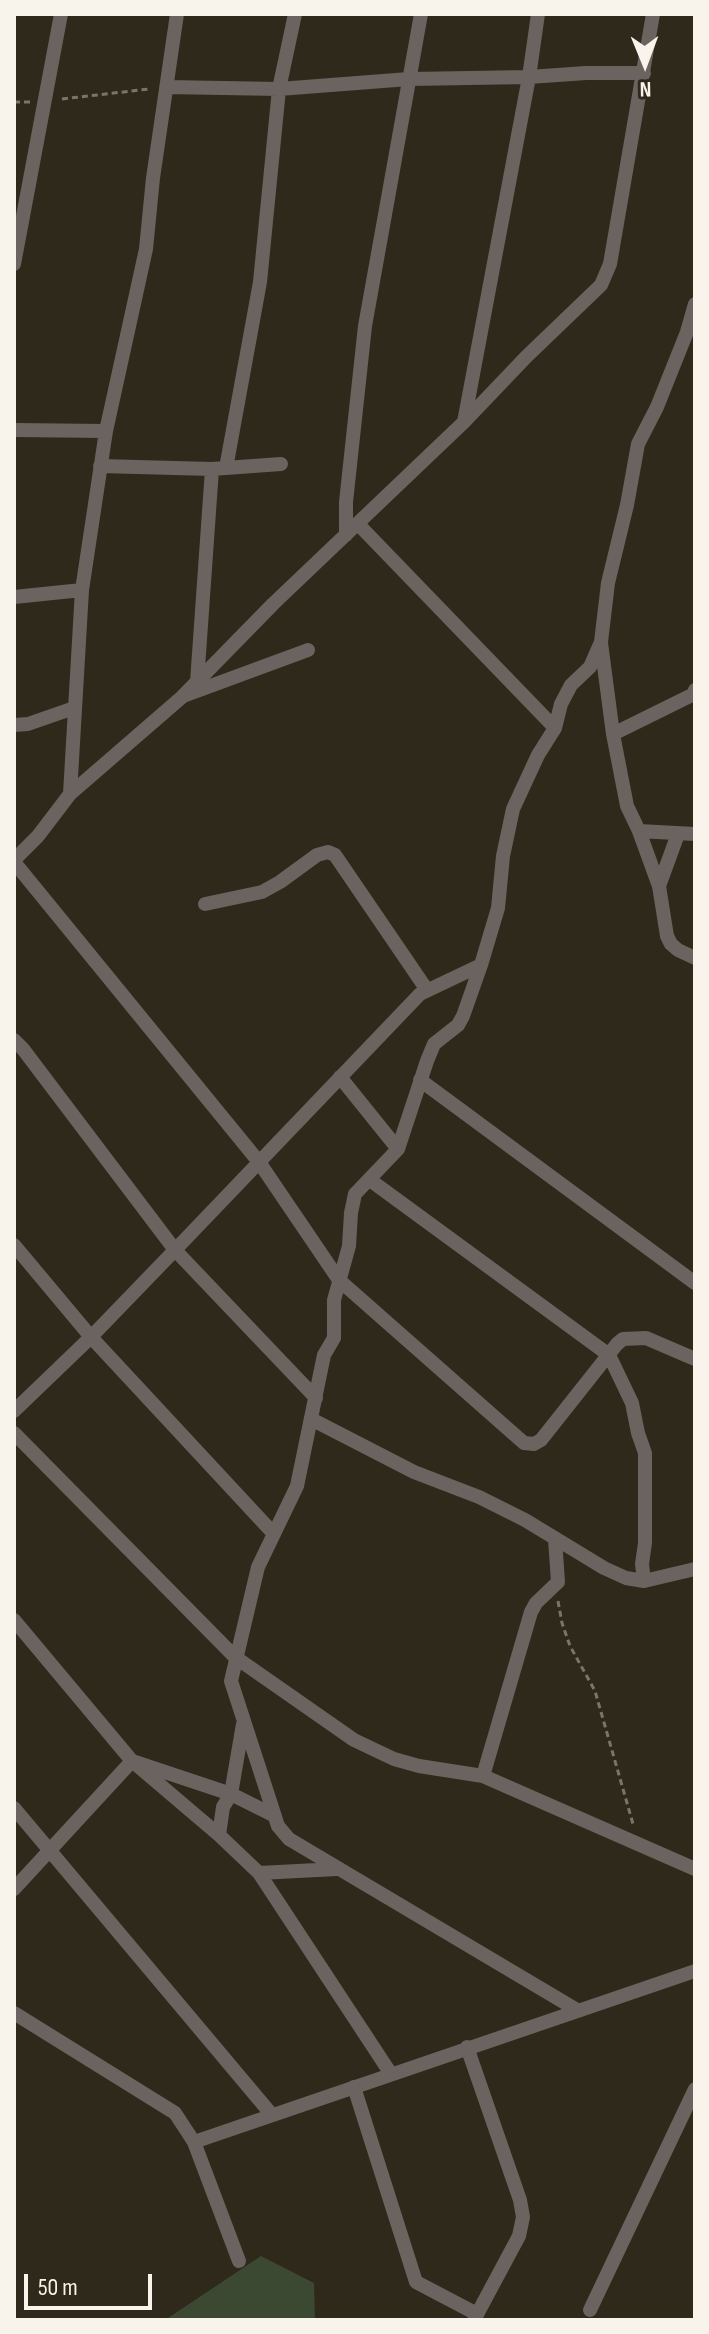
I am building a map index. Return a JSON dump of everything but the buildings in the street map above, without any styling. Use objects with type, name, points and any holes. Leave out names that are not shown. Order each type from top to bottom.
[{"type":"street","points":[[14,264],[61,14]]},
{"type":"street","points":[[70,794],[82,590],[106,431],[146,249],[177,14]]},
{"type":"street","points":[[197,682],[219,469],[260,282],[279,89],[295,14]]},
{"type":"street","points":[[421,14],[365,326],[346,502],[352,529],[555,728]]},
{"type":"street","points":[[464,422],[538,14]]},
{"type":"street","points":[[653,14],[610,264],[601,285],[182,697],[70,794],[14,861],[259,1162],[339,1280],[524,1443],[534,1444],[541,1440],[623,1339],[646,1338],[695,1359]]},
{"type":"street","points":[[167,87],[279,89],[409,79],[644,73]]},
{"type":"street","points":[[695,304],[657,407],[638,444],[608,583],[601,642],[613,734],[627,806],[659,886],[667,936],[678,950],[695,958]]},
{"type":"street","points":[[14,430],[106,431]]},
{"type":"street","points":[[100,466],[219,469],[281,464]]},
{"type":"street","points":[[14,597],[82,590]]},
{"type":"street","points":[[577,2010],[289,1839],[278,1826],[231,1681],[258,1567],[297,1486],[324,1355],[334,1338],[334,1300],[349,1246],[355,1194],[398,1149],[434,1044],[458,1025],[463,1016],[498,908],[503,856],[513,809],[538,755],[555,728],[561,704],[571,685],[590,667],[601,642]]},
{"type":"street","points":[[182,697],[308,650]]},
{"type":"street","points":[[613,734],[695,693]]},
{"type":"street","points":[[14,725],[28,724],[74,708]]},
{"type":"street","points":[[639,831],[695,834]]},
{"type":"street","points":[[659,886],[678,834]]},
{"type":"street","points":[[205,904],[262,892],[317,855],[328,852],[335,855],[427,990]]},
{"type":"street","points":[[14,1411],[91,1337],[420,994],[481,965]]},
{"type":"street","points":[[14,1040],[175,1250],[316,1398]]},
{"type":"street","points":[[340,1077],[398,1149]]},
{"type":"street","points":[[420,1080],[695,1283]]},
{"type":"street","points":[[370,1180],[609,1355],[632,1403],[645,1453],[644,1581]]},
{"type":"street","points":[[14,1245],[91,1337],[274,1534]]},
{"type":"street","points":[[311,1419],[414,1472],[479,1497],[525,1520],[626,1578],[644,1581],[695,1569]]},
{"type":"street","points":[[14,1433],[235,1657],[354,1740],[394,1759],[419,1766],[483,1776],[695,1869]]},
{"type":"street","points":[[483,1776],[531,1612],[558,1582],[555,1539]]},
{"type":"street","points":[[14,1620],[132,1761],[259,1873],[391,2074]]},
{"type":"street","points":[[219,1835],[223,1807],[231,1794],[243,1720]]},
{"type":"street","points":[[132,1761],[231,1794],[275,1816]]},
{"type":"street","points":[[14,1889],[132,1761]]},
{"type":"street","points":[[14,1808],[272,2115]]},
{"type":"street","points":[[259,1873],[338,1868]]},
{"type":"street","points":[[194,2142],[695,1971]]},
{"type":"street","points":[[14,2013],[175,2113],[194,2142],[239,2261]]},
{"type":"street","points":[[354,2087],[416,2282],[476,2317],[519,2236],[523,2217],[520,2200],[467,2047]]},
{"type":"street","points":[[590,2310],[695,2089]]},
{"type":"path","points":[[14,102],[167,87]]},
{"type":"path","points":[[558,1582],[562,1623],[570,1646],[595,1691],[638,1843]]},
{"type":"green space","points":[[261,2256],[314,2283],[315,2320],[165,2320]]}]
